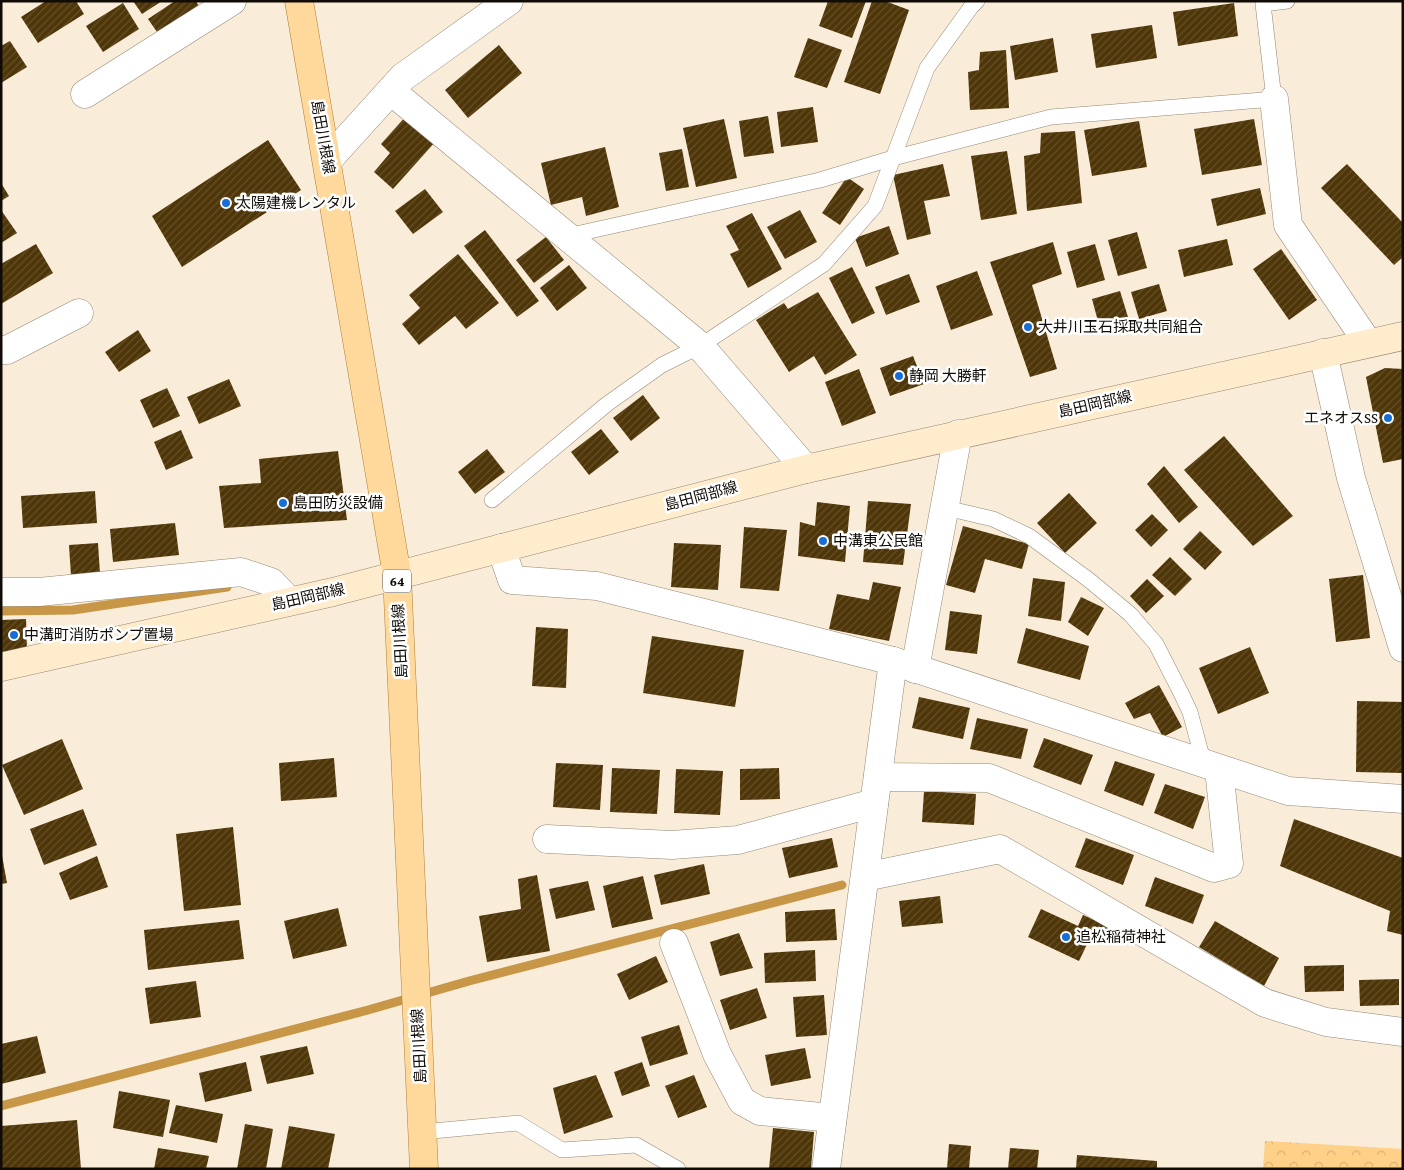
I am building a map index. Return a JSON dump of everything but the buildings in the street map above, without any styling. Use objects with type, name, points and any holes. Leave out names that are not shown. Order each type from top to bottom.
[{"type":"main road","name":"島田川根線","points":[[299,1],[397,575],[424,1169]]},
{"type":"main road","name":"島田岡部線","points":[[1,667],[397,575],[806,469],[1403,336]]},
{"type":"street","points":[[85,94],[232,1]]},
{"type":"street","points":[[327,161],[403,77],[509,1]]},
{"type":"street","points":[[391,91],[700,346],[806,469]]},
{"type":"street","points":[[1274,99],[1288,225],[1368,343]]},
{"type":"street","points":[[1,350],[7,350],[80,313]]},
{"type":"street","points":[[1323,353],[1351,478],[1397,610],[1403,648]]},
{"type":"street","points":[[826,1169],[876,790],[904,665],[946,508],[958,434]]},
{"type":"street","points":[[501,548],[512,580],[597,586],[904,665],[1288,791],[1403,799]]},
{"type":"street","points":[[1,592],[39,592],[241,572],[271,582],[290,601]]},
{"type":"street","points":[[547,839],[672,845],[738,840],[876,790],[989,778],[1214,868],[1229,864],[1211,766]]},
{"type":"street","points":[[865,877],[1000,849],[1264,1004],[1326,1022],[1403,1032]]},
{"type":"street","points":[[674,943],[717,1054],[742,1101],[760,1111],[832,1118]]},
{"type":"lane","points":[[492,500],[607,404],[662,365],[700,346],[824,264],[875,206],[927,68],[977,1]]},
{"type":"lane","points":[[567,236],[820,180],[893,158],[1051,117],[1274,99],[1263,4],[1286,1]]},
{"type":"lane","points":[[946,508],[993,519],[1029,536],[1089,580],[1130,614],[1156,644],[1190,712],[1211,766]]},
{"type":"lane","points":[[422,1132],[518,1123],[562,1150],[636,1145],[678,1169]]},
{"type":"green space","points":[[1265,1141],[1403,1149],[1403,1169],[1263,1169]]},
{"type":"waterway","points":[[1,611],[73,610],[227,587]]},
{"type":"waterway","points":[[1,1106],[368,1010],[469,981],[842,885]]},
{"type":"place","name":"太陽建機レンタル","points":[[226,203]]},
{"type":"place","name":"大井川玉石採取共同組合","points":[[1028,327]]},
{"type":"place","name":"静岡 大勝軒","points":[[899,376]]},
{"type":"place","name":"エネオスSS","points":[[1388,418]]},
{"type":"place","name":"島田防災設備","points":[[283,503]]},
{"type":"place","name":"中溝東公民館","points":[[823,541]]},
{"type":"place","name":"中溝町消防ポンプ置場","points":[[14,635]]},
{"type":"place","name":"追松稲荷神社","points":[[1066,937]]}]
